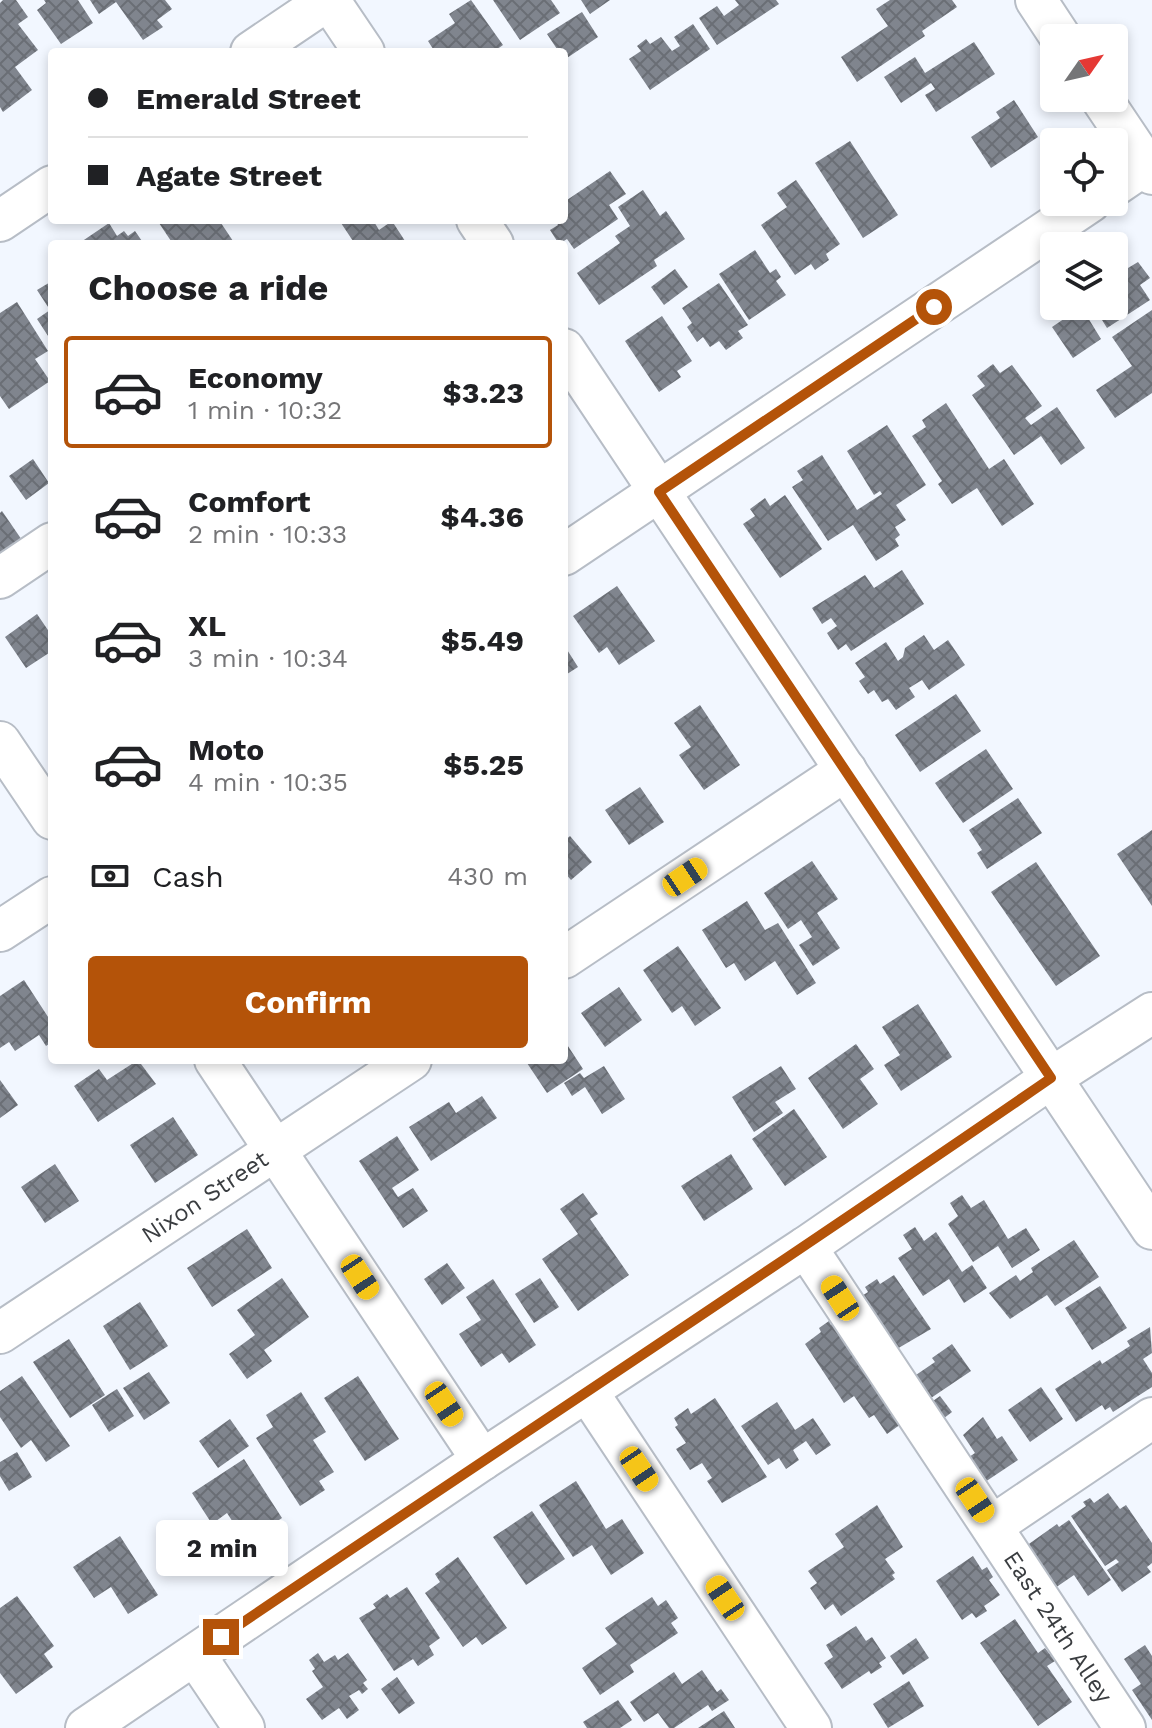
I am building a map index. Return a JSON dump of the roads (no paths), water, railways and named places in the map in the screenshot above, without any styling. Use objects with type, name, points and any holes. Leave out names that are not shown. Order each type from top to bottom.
[{"type":"street","points":[[257,48],[328,0],[361,48]]},
{"type":"street","points":[[1036,0],[1052,24]]},
{"type":"street","points":[[1109,112],[1141,171]]},
{"type":"street","points":[[0,221],[48,189]]},
{"type":"street","points":[[568,552],[1069,216]]},
{"type":"street","points":[[568,355],[1152,1229]]},
{"type":"street","points":[[0,578],[48,546]]},
{"type":"street","points":[[0,742],[48,813]]},
{"type":"street","points":[[568,955],[846,770]]},
{"type":"street","points":[[0,931],[48,900]]},
{"type":"street","points":[[86,1728],[1152,1013]]},
{"type":"street","points":[[218,1064],[482,1460]]},
{"type":"street","name":"Nixon Street","points":[[0,1333],[405,1064]]},
{"type":"street","name":"East 24th Alley","points":[[806,1247],[1125,1728]]},
{"type":"street","points":[[587,1391],[811,1728]]},
{"type":"street","points":[[992,1526],[1152,1418]]},
{"type":"street","points":[[195,1655],[244,1728]]}]
